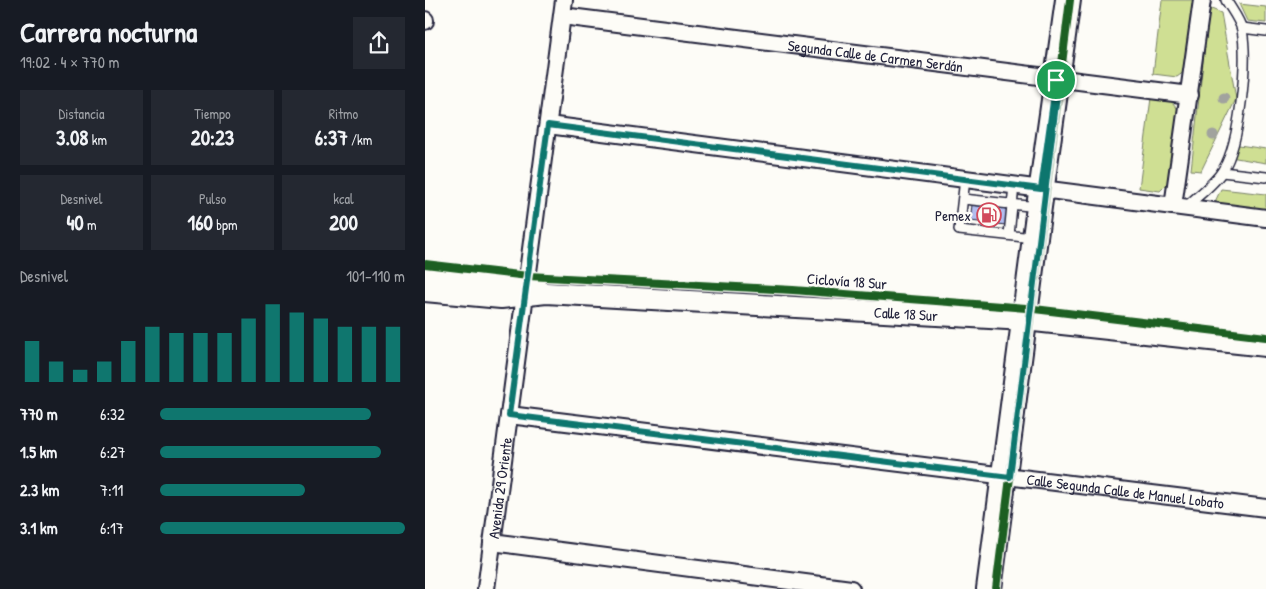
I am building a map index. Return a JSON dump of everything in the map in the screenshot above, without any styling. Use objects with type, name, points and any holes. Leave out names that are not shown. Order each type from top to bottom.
[{"type":"main road","points":[[989,589],[1068,0]]},
{"type":"street","points":[[1179,207],[1202,0]]},
{"type":"street","name":"Segunda Calle de Carmen Serdán","points":[[563,8],[1056,80],[1190,95]]},
{"type":"street","name":"Avenida 29 Oriente","points":[[485,589],[563,8]]},
{"type":"street","points":[[548,125],[1014,186],[1040,198],[1179,207],[1266,218]]},
{"type":"street","name":"Calle 18 Sur","points":[[425,272],[526,292],[546,294],[1025,320],[1266,346]]},
{"type":"street","name":"Calle 18 Sur","points":[[425,291],[501,298],[526,292]]},
{"type":"street","name":"Calle Segunda Calle de Manuel Lobato","points":[[509,415],[1266,508]]},
{"type":"street","points":[[492,542],[851,589]]},
{"type":"lane","points":[[1179,207],[1223,172],[1230,158],[1236,133],[1244,72],[1242,28],[1226,0]]},
{"type":"lane","points":[[1242,28],[1266,31]]},
{"type":"lane","points":[[1223,172],[1266,177]]},
{"type":"lane","points":[[965,179],[959,230],[1035,238]]},
{"type":"lane","points":[[1009,235],[1014,186]]},
{"type":"lane","points":[[963,198],[1012,204],[1040,198]]},
{"type":"green space","points":[[1162,0],[1196,0],[1188,69],[1177,77],[1153,74]]},
{"type":"green space","points":[[1239,4],[1266,7],[1266,23],[1247,21]]},
{"type":"green space","points":[[1209,8],[1221,13],[1236,99],[1201,171],[1191,170]]},
{"type":"green space","points":[[1151,98],[1171,101],[1179,110],[1173,178],[1160,191],[1139,188]]},
{"type":"green space","points":[[1232,144],[1266,149],[1266,163],[1230,157]]},
{"type":"green space","points":[[1221,189],[1266,194],[1266,212],[1213,206]]},
{"type":"building","name":"Pemex","points":[[972,205],[1008,209],[1006,225],[970,221]]},
{"type":"cycle path","points":[[996,589],[1070,0]]},
{"type":"cycle path","name":"Ciclovía 18 Sur","points":[[425,264],[528,276],[793,290],[1026,308],[1266,337]]},
{"type":"place","name":"Pemex","points":[[989,215]]},
{"type":"route","points":[[1056,80],[1059,80],[1010,477],[509,415],[548,125],[1041,189],[1056,80]]}]
